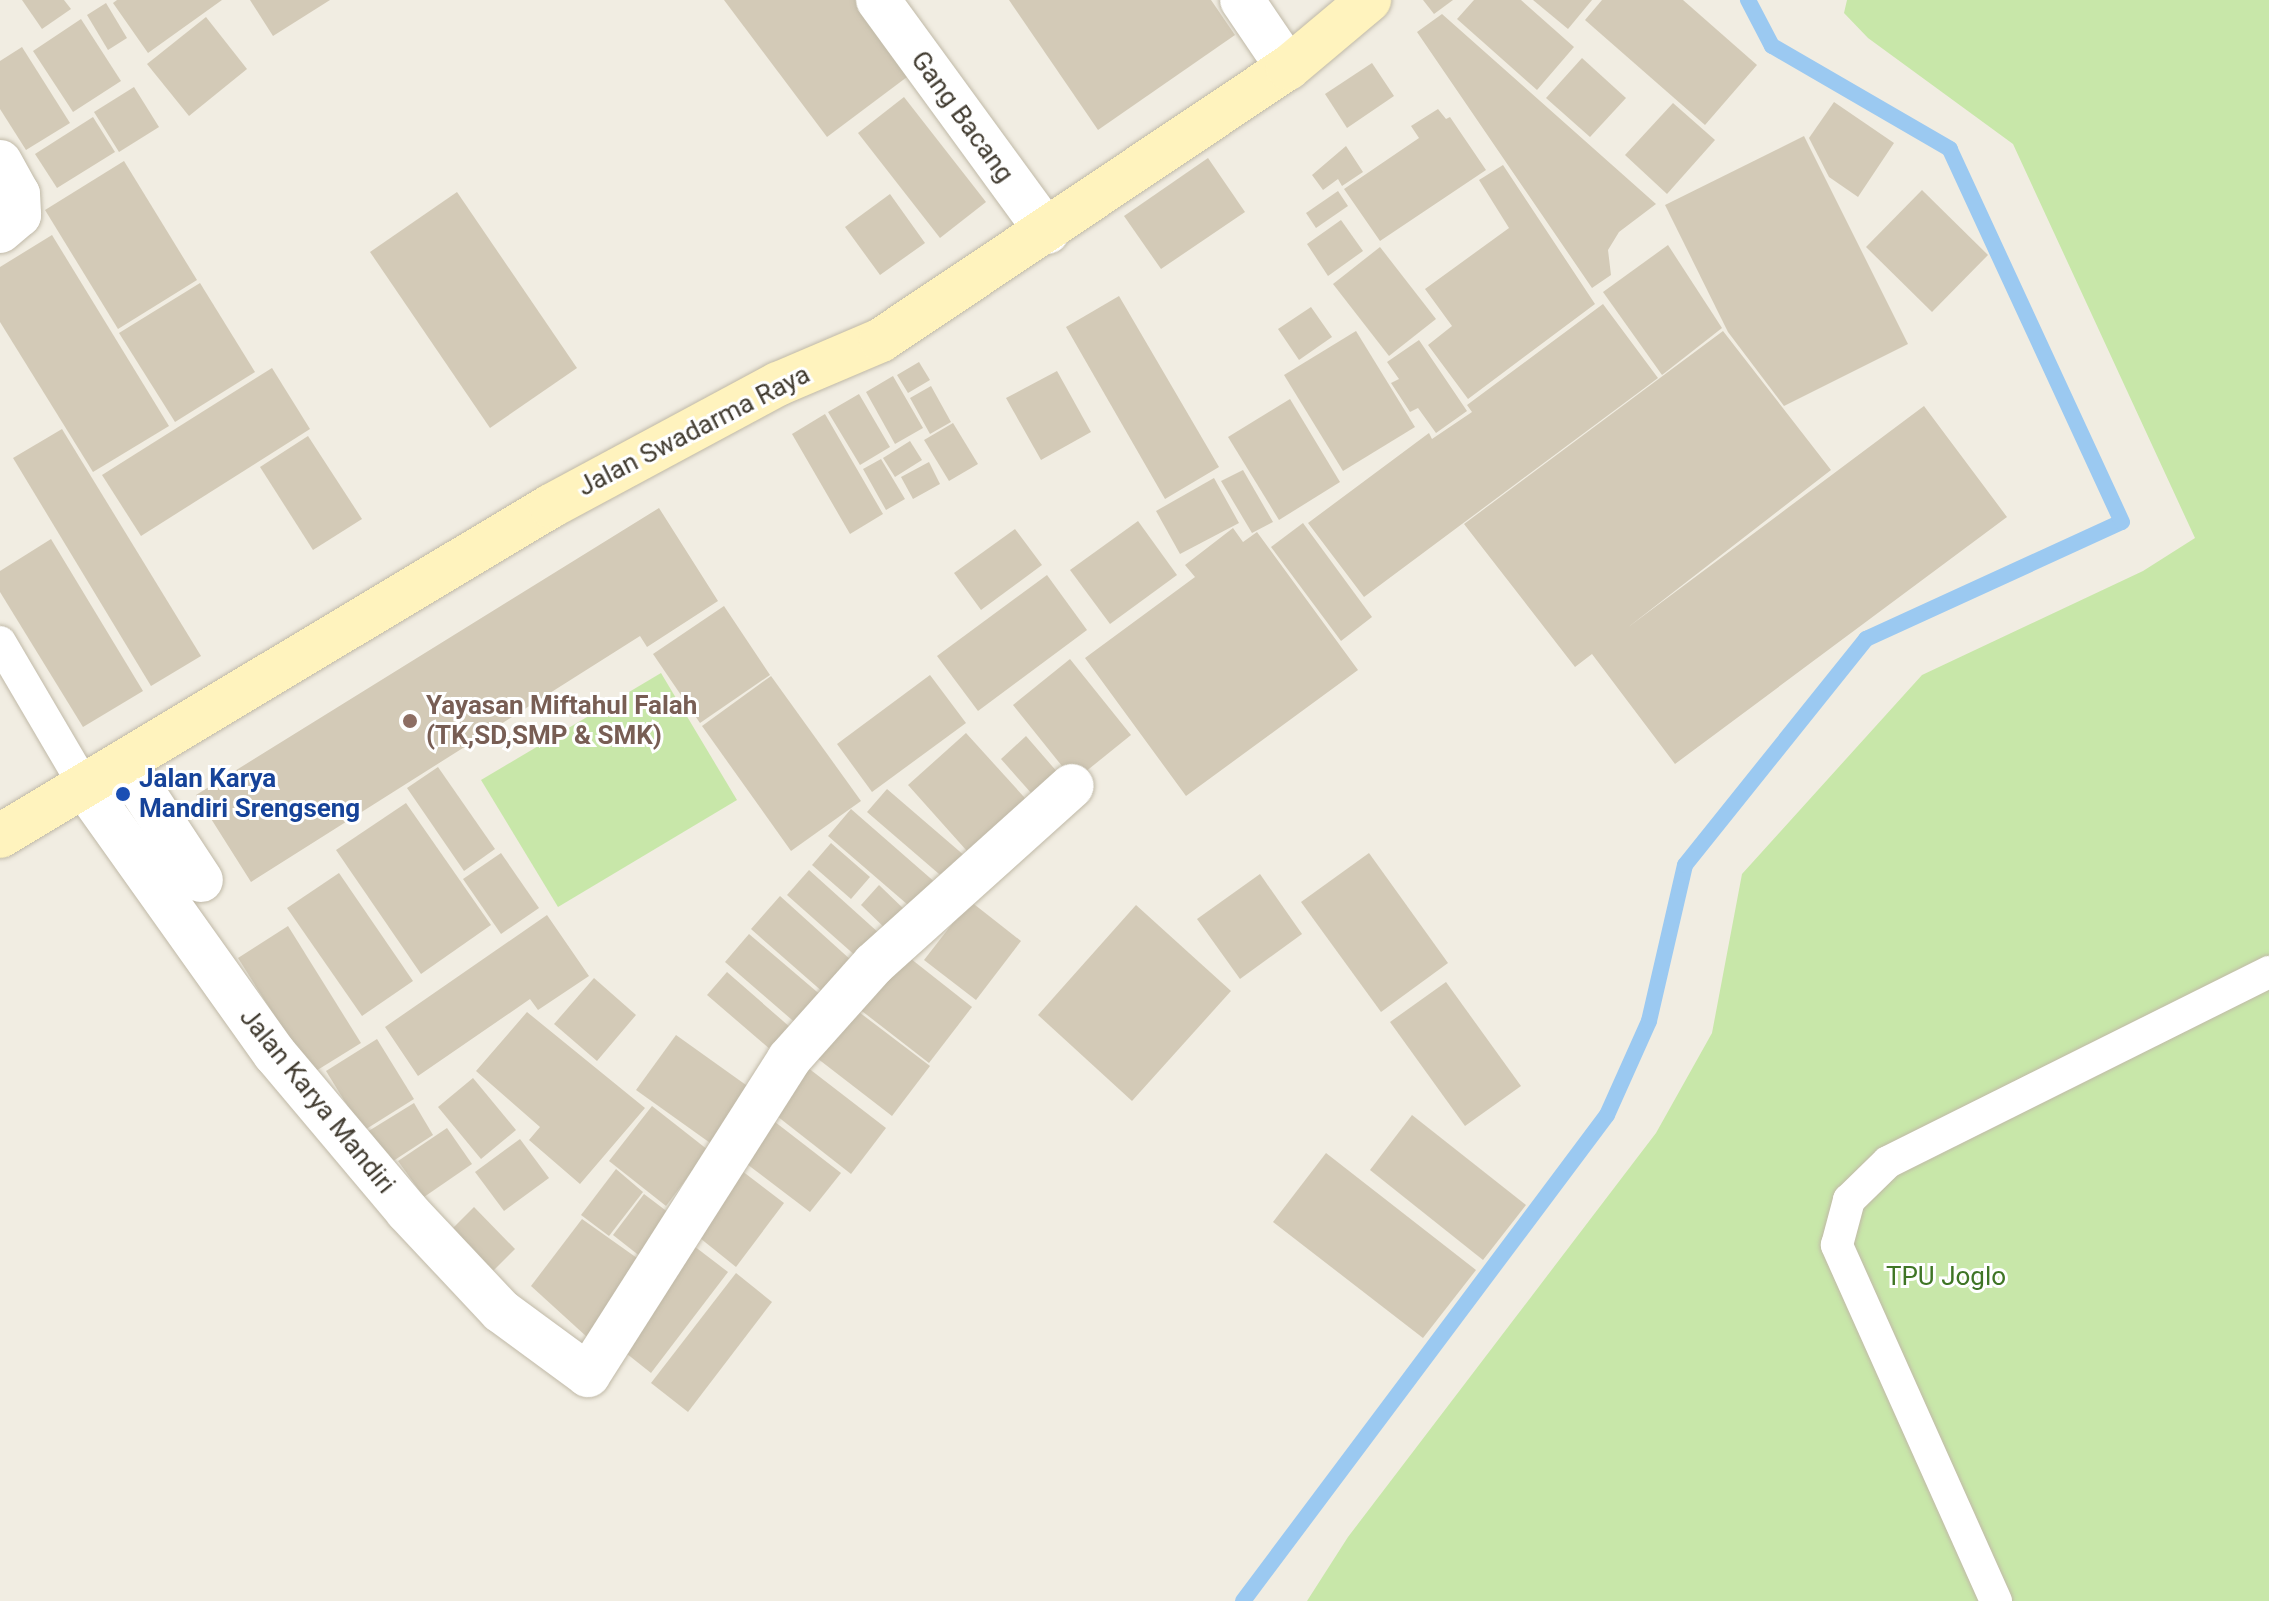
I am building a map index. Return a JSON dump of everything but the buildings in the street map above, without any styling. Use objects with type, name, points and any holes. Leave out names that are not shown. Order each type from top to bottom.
[{"type":"main road","name":"Jalan Swadarma Raya","points":[[0,836],[551,506],[778,384],[881,340],[1047,232],[1288,68],[1369,0]]},
{"type":"street","name":"Gang Bacang","points":[[878,0],[1047,232]]},
{"type":"street","points":[[1242,0],[1288,68]]},
{"type":"street","points":[[0,162],[18,194],[19,215],[0,231]]},
{"type":"street","points":[[124,763],[201,880]]},
{"type":"street","name":"Jalan Karya Mandiri","points":[[85,787],[275,1054],[407,1211],[501,1311],[585,1374],[591,1373],[789,1059],[874,964],[1072,786]]},
{"type":"lane","points":[[0,642],[85,787]]},
{"type":"lane","points":[[1996,1601],[1837,1245],[1849,1200],[1888,1162],[2269,972]]},
{"type":"green space","name":"TPU Joglo","points":[[1847,0],[2269,0],[2269,1601],[1307,1601],[1348,1537],[1656,1133],[1712,1033],[1742,874],[1922,675],[2143,571],[2195,538],[2013,144],[1868,38],[1844,13]]},
{"type":"green space","points":[[661,673],[737,800],[558,907],[481,780]]},
{"type":"waterway","points":[[1243,1601],[1607,1115],[1649,1021],[1685,865],[1866,639],[2122,522],[1950,149],[1772,46],[1748,0]]},
{"type":"place","name":"Yayasan Miftahul Falah (TK,SD,SMP & SMK)","points":[[410,721]]},
{"type":"place","name":"Jalan Karya Mandiri Srengseng","points":[[123,794]]}]
